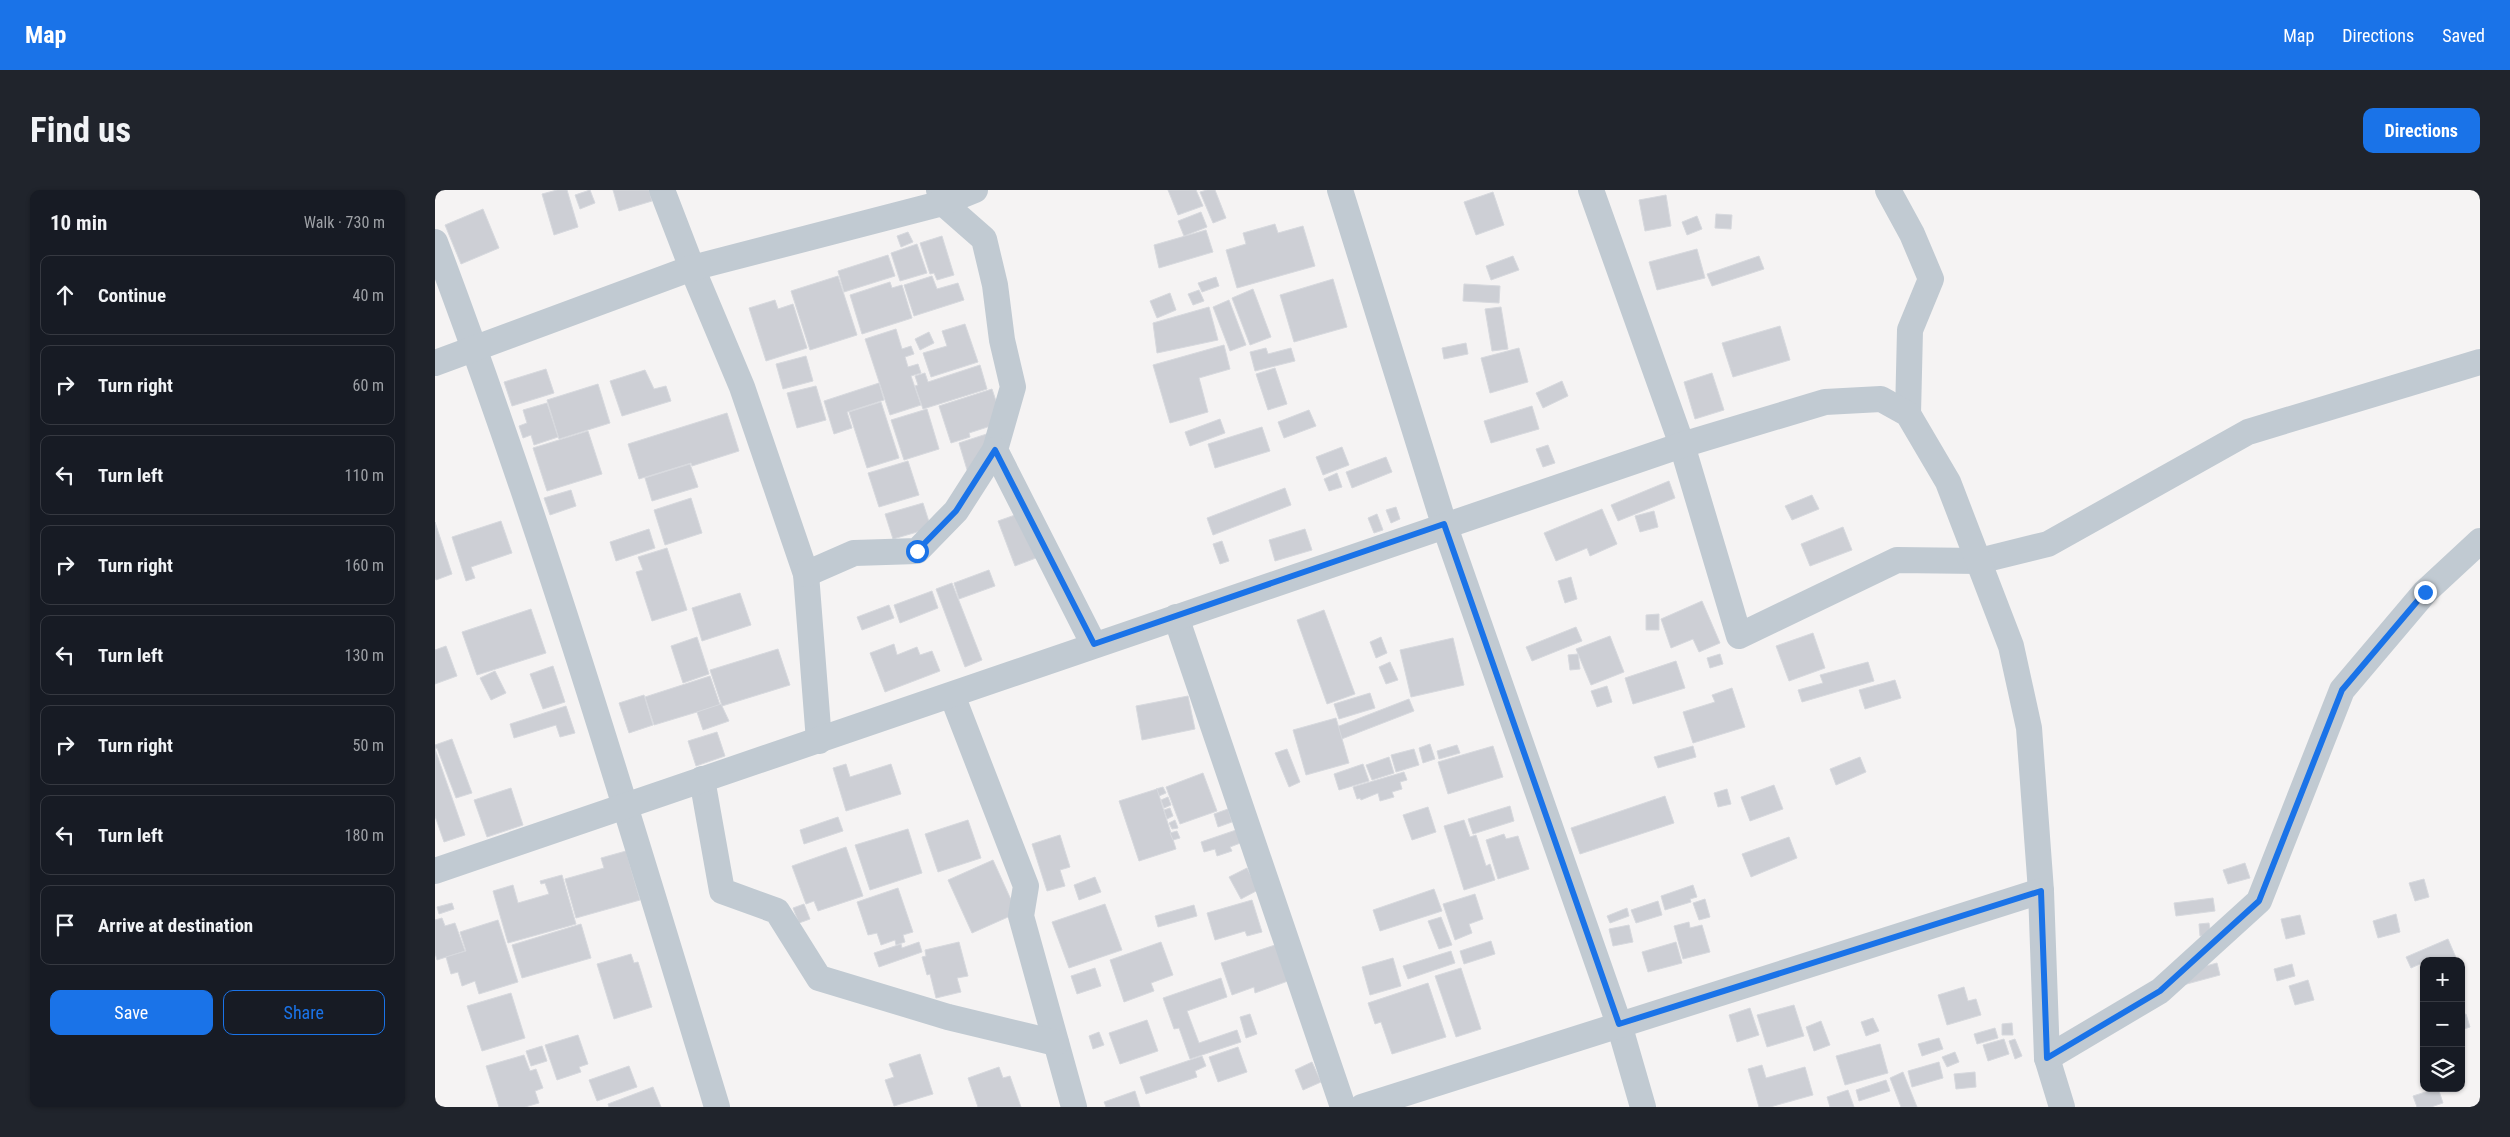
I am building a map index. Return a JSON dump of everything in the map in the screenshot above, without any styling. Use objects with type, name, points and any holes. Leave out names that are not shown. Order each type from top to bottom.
[{"type":"street","points":[[662,190],[692,268],[742,387],[805,574],[819,741]]},
{"type":"street","points":[[435,363],[692,268],[941,196],[975,190]]},
{"type":"street","points":[[1340,190],[1444,524],[1619,1024],[1643,1107]]},
{"type":"street","points":[[1591,190],[1682,445],[1739,636],[1897,560],[1979,561],[2048,544],[2248,432],[2480,362]]},
{"type":"street","points":[[1888,190],[1912,234],[1931,278],[1910,330],[1908,414]]},
{"type":"street","points":[[805,574],[854,553],[917,551],[956,511],[995,450],[1013,387],[1002,340],[995,285],[984,239],[941,196]]},
{"type":"street","points":[[435,242],[553,579],[626,805],[717,1107]]},
{"type":"street","points":[[435,870],[819,741],[1444,524],[1682,445],[1825,402],[1881,399],[1908,414],[1948,482],[2011,646],[2029,728],[2041,891],[2047,1058],[2062,1107]]},
{"type":"street","points":[[995,450],[1094,644]]},
{"type":"street","points":[[2047,1058],[2160,991],[2259,901],[2342,690],[2425,592],[2480,541]]},
{"type":"street","points":[[1176,617],[1343,1107]]},
{"type":"street","points":[[952,694],[1026,886],[1021,916],[1074,1107]]},
{"type":"street","points":[[702,779],[722,891],[777,911],[819,978],[948,1017],[1056,1043]]},
{"type":"street","points":[[1361,1107],[2041,891]]},
{"type":"building","points":[[557,190],[567,190],[578,227],[554,235],[542,194]]},
{"type":"building","points":[[590,190],[595,203],[580,209],[575,195]]},
{"type":"building","points":[[613,190],[649,190],[652,201],[619,211]]},
{"type":"building","points":[[1168,190],[1196,190],[1203,206],[1178,215]]},
{"type":"building","points":[[1215,190],[1226,218],[1213,223],[1200,192]]},
{"type":"building","points":[[1493,192],[1504,225],[1476,235],[1464,202]]},
{"type":"building","points":[[1666,195],[1671,226],[1645,231],[1639,200]]},
{"type":"building","points":[[483,209],[499,248],[461,264],[445,225]]},
{"type":"building","points":[[1201,212],[1207,227],[1184,236],[1178,221]]},
{"type":"building","points":[[1716,214],[1732,215],[1731,229],[1715,228]]},
{"type":"building","points":[[1697,216],[1702,229],[1687,235],[1682,222]]},
{"type":"building","points":[[1275,224],[1278,233],[1303,226],[1315,266],[1237,288],[1226,250],[1246,244],[1243,233]]},
{"type":"building","points":[[1206,230],[1213,252],[1159,268],[1154,245]]},
{"type":"building","points":[[908,232],[913,242],[901,247],[897,236]]},
{"type":"building","points":[[942,236],[954,275],[937,280],[934,273],[930,274],[920,243]]},
{"type":"building","points":[[917,244],[927,273],[900,281],[891,253]]},
{"type":"building","points":[[1697,249],[1705,278],[1657,290],[1649,262]]},
{"type":"building","points":[[888,255],[895,276],[844,292],[838,271]]},
{"type":"building","points":[[1513,256],[1519,270],[1491,280],[1486,266]]},
{"type":"building","points":[[1759,256],[1764,269],[1712,286],[1707,274]]},
{"type":"building","points":[[838,276],[857,335],[810,350],[791,291]]},
{"type":"building","points":[[932,276],[937,289],[958,283],[964,300],[914,316],[904,285]]},
{"type":"building","points":[[1216,277],[1219,286],[1202,292],[1198,283]]},
{"type":"building","points":[[1333,279],[1347,327],[1294,342],[1280,295]]},
{"type":"building","points":[[890,282],[892,288],[902,285],[912,318],[862,334],[850,295]]},
{"type":"building","points":[[1464,284],[1500,286],[1499,303],[1463,301]]},
{"type":"building","points":[[1253,289],[1271,337],[1250,345],[1232,298]]},
{"type":"building","points":[[1199,290],[1204,301],[1193,305],[1188,294]]},
{"type":"building","points":[[1170,293],[1176,310],[1157,318],[1150,301]]},
{"type":"building","points":[[775,300],[778,309],[793,304],[807,348],[766,361],[749,308]]},
{"type":"building","points":[[1229,300],[1246,345],[1230,351],[1213,307]]},
{"type":"building","points":[[1209,307],[1218,340],[1157,353],[1153,323]]},
{"type":"building","points":[[1501,307],[1508,349],[1492,351],[1485,309]]},
{"type":"building","points":[[965,324],[978,362],[931,377],[923,353],[947,346],[942,331]]},
{"type":"building","points":[[1780,326],[1790,360],[1733,377],[1722,343]]},
{"type":"building","points":[[896,329],[902,349],[911,346],[914,354],[905,357],[908,367],[918,364],[921,373],[911,376],[921,405],[890,415],[865,339]]},
{"type":"building","points":[[929,332],[934,343],[920,350],[915,339]]},
{"type":"building","points":[[1466,343],[1468,354],[1444,359],[1442,348]]},
{"type":"building","points":[[1224,345],[1230,369],[1199,378],[1208,412],[1170,423],[1153,365]]},
{"type":"building","points":[[1266,348],[1268,354],[1291,348],[1295,361],[1255,371],[1250,352]]},
{"type":"building","points":[[1519,348],[1528,382],[1490,393],[1481,358]]},
{"type":"building","points":[[806,356],[813,381],[783,389],[776,364]]},
{"type":"building","points":[[980,365],[987,389],[923,409],[915,386],[918,385],[915,376],[925,373],[928,382]]},
{"type":"building","points":[[1275,368],[1287,404],[1268,410],[1256,374]]},
{"type":"building","points":[[546,369],[554,393],[512,406],[504,382]]},
{"type":"building","points":[[645,370],[654,389],[666,386],[671,401],[622,416],[610,381]]},
{"type":"building","points":[[1712,373],[1724,410],[1695,419],[1684,382]]},
{"type":"building","points":[[1562,381],[1568,396],[1543,408],[1536,393]]},
{"type":"building","points":[[879,383],[884,400],[847,412],[852,428],[834,434],[824,401]]},
{"type":"building","points":[[598,384],[610,423],[559,439],[547,400]]},
{"type":"building","points":[[816,386],[826,420],[797,428],[787,393]]},
{"type":"building","points":[[992,389],[1003,422],[969,433],[970,437],[951,443],[939,406]]},
{"type":"building","points":[[881,402],[899,458],[867,468],[849,412]]},
{"type":"building","points":[[547,403],[558,437],[534,445],[531,435],[523,438],[519,426],[527,423],[523,410]]},
{"type":"building","points":[[1532,406],[1539,429],[1491,443],[1484,421]]},
{"type":"building","points":[[927,409],[939,449],[904,460],[891,420]]},
{"type":"building","points":[[1309,410],[1316,426],[1284,438],[1278,422]]},
{"type":"building","points":[[727,413],[739,451],[692,466],[691,463],[639,479],[628,444]]},
{"type":"building","points":[[1220,419],[1225,433],[1190,446],[1185,432]]},
{"type":"building","points":[[1262,427],[1270,451],[1215,468],[1208,444]]},
{"type":"building","points":[[1002,429],[971,483],[959,443]]},
{"type":"building","points":[[588,431],[602,474],[547,491],[533,448]]},
{"type":"building","points":[[1548,445],[1555,463],[1543,467],[1536,449]]},
{"type":"building","points":[[1342,447],[1349,465],[1323,475],[1316,457]]},
{"type":"building","points":[[1386,457],[1392,472],[1352,488],[1346,472]]},
{"type":"building","points":[[908,461],[919,495],[879,507],[868,473]]},
{"type":"building","points":[[690,464],[698,487],[652,501],[645,478]]},
{"type":"building","points":[[1337,473],[1342,487],[1329,491],[1324,479]]},
{"type":"building","points":[[1669,481],[1675,498],[1618,521],[1611,505]]},
{"type":"building","points":[[1285,488],[1291,505],[1213,535],[1207,518]]},
{"type":"building","points":[[571,490],[576,506],[550,515],[544,498]]},
{"type":"building","points":[[1812,495],[1819,509],[1792,520],[1785,506]]},
{"type":"building","points":[[691,498],[702,533],[665,545],[654,510]]},
{"type":"building","points":[[923,503],[931,528],[893,539],[885,514]]},
{"type":"building","points":[[1396,507],[1400,519],[1391,523],[1386,510]]},
{"type":"building","points":[[1032,509],[1049,553],[1015,566],[998,521]]},
{"type":"building","points":[[1602,509],[1617,544],[1590,556],[1587,548],[1556,561],[1544,533]]},
{"type":"building","points":[[1654,511],[1658,527],[1640,532],[1635,516]]},
{"type":"building","points":[[1377,514],[1383,530],[1374,533],[1368,518]]},
{"type":"building","points":[[501,521],[512,553],[471,567],[475,578],[466,581],[452,537]]},
{"type":"building","points":[[435,522],[452,574],[436,580],[435,578]]},
{"type":"building","points":[[1843,527],[1852,550],[1810,566],[1801,544]]},
{"type":"building","points":[[649,529],[655,548],[616,561],[610,542]]},
{"type":"building","points":[[1305,529],[1312,550],[1275,561],[1269,540]]},
{"type":"building","points":[[1222,541],[1229,561],[1220,564],[1213,544]]},
{"type":"building","points":[[667,548],[687,610],[652,621],[636,572],[643,570],[638,557]]},
{"type":"building","points":[[989,570],[995,586],[959,599],[954,583]]},
{"type":"building","points":[[1571,577],[1577,599],[1565,603],[1558,581]]},
{"type":"building","points":[[952,583],[982,660],[965,667],[936,589]]},
{"type":"building","points":[[932,591],[938,608],[900,623],[894,605]]},
{"type":"building","points":[[740,593],[751,625],[702,641],[692,608]]},
{"type":"building","points":[[1702,601],[1720,643],[1699,652],[1693,639],[1671,648],[1661,619]]},
{"type":"building","points":[[889,605],[894,618],[862,630],[857,617]]},
{"type":"building","points":[[531,609],[546,653],[477,675],[462,632]]},
{"type":"building","points":[[1324,610],[1355,694],[1327,704],[1297,620]]},
{"type":"building","points":[[1659,614],[1659,630],[1646,630],[1646,615]]},
{"type":"building","points":[[1576,627],[1582,641],[1532,661],[1526,647]]},
{"type":"building","points":[[1813,633],[1825,668],[1789,681],[1776,646]]},
{"type":"building","points":[[1610,636],[1624,672],[1591,685],[1576,649]]},
{"type":"building","points":[[697,637],[709,674],[683,683],[671,646]]},
{"type":"building","points":[[1381,637],[1387,653],[1376,658],[1370,642]]},
{"type":"building","points":[[1453,638],[1464,685],[1411,697],[1400,650]]},
{"type":"building","points":[[894,644],[897,655],[917,647],[920,655],[932,651],[940,671],[885,692],[870,653]]},
{"type":"building","points":[[446,646],[457,676],[435,684],[435,650]]},
{"type":"building","points":[[778,649],[790,685],[722,706],[710,670]]},
{"type":"building","points":[[1578,654],[1580,669],[1570,670],[1568,655]]},
{"type":"building","points":[[1720,654],[1723,664],[1710,668],[1707,658]]},
{"type":"building","points":[[1676,661],[1685,688],[1633,704],[1625,678]]},
{"type":"building","points":[[1390,662],[1398,680],[1386,684],[1379,667]]},
{"type":"building","points":[[1868,662],[1874,681],[1802,702],[1798,690],[1823,683],[1820,675]]},
{"type":"building","points":[[553,666],[565,702],[543,709],[530,674]]},
{"type":"building","points":[[495,671],[506,693],[491,700],[480,678]]},
{"type":"building","points":[[710,676],[720,705],[654,725],[645,697]]},
{"type":"building","points":[[1895,680],[1901,698],[1865,709],[1859,690]]},
{"type":"building","points":[[1607,686],[1612,702],[1597,707],[1591,691]]},
{"type":"building","points":[[1732,688],[1745,727],[1693,743],[1683,712],[1715,702],[1712,695]]},
{"type":"building","points":[[1370,693],[1375,708],[1339,719],[1334,704]]},
{"type":"building","points":[[644,695],[653,725],[629,733],[619,703]]},
{"type":"building","points":[[1188,696],[1195,729],[1142,740],[1136,706]]},
{"type":"building","points":[[1409,699],[1414,711],[1339,740],[1334,728]]},
{"type":"building","points":[[721,704],[729,721],[703,730],[697,712]]},
{"type":"building","points":[[566,706],[575,733],[560,737],[556,725],[514,738],[510,724]]},
{"type":"building","points":[[1336,718],[1349,763],[1306,775],[1293,730]]},
{"type":"building","points":[[717,732],[725,756],[696,766],[688,741]]},
{"type":"building","points":[[452,739],[472,793],[456,798],[437,748],[435,749],[435,745]]},
{"type":"building","points":[[1430,744],[1435,759],[1423,763],[1419,748]]},
{"type":"building","points":[[1457,745],[1460,753],[1439,759],[1437,751]]},
{"type":"building","points":[[1493,746],[1503,777],[1448,794],[1438,762]]},
{"type":"building","points":[[1693,746],[1696,757],[1658,768],[1654,757]]},
{"type":"building","points":[[435,749],[465,835],[444,842],[435,816]]},
{"type":"building","points":[[1287,749],[1300,782],[1289,787],[1275,753]]},
{"type":"building","points":[[1414,749],[1419,765],[1396,772],[1391,755]]},
{"type":"building","points":[[1389,757],[1394,773],[1372,780],[1366,765]]},
{"type":"building","points":[[1860,757],[1866,772],[1836,785],[1830,769]]},
{"type":"building","points":[[846,764],[850,777],[891,764],[901,794],[846,811],[833,768]]},
{"type":"building","points":[[1363,764],[1369,781],[1339,790],[1334,774]]},
{"type":"building","points":[[1404,772],[1407,780],[1400,782],[1402,789],[1392,792],[1394,797],[1380,801],[1378,793],[1361,800],[1360,798],[1357,799],[1353,787]]},
{"type":"building","points":[[1203,773],[1217,811],[1180,824],[1166,787]]},
{"type":"building","points":[[1774,785],[1783,809],[1750,821],[1741,797]]},
{"type":"building","points":[[1163,787],[1166,793],[1159,796],[1156,789]]},
{"type":"building","points":[[511,788],[523,825],[487,837],[474,800]]},
{"type":"building","points":[[1157,789],[1176,849],[1139,861],[1119,801]]},
{"type":"building","points":[[1727,789],[1731,804],[1718,807],[1714,793]]},
{"type":"building","points":[[1665,796],[1674,823],[1580,854],[1571,828]]},
{"type":"building","points":[[1168,797],[1171,805],[1164,808],[1161,800]]},
{"type":"building","points":[[1510,806],[1514,821],[1473,834],[1468,819]]},
{"type":"building","points":[[1428,807],[1436,832],[1412,840],[1403,815]]},
{"type":"building","points":[[1170,808],[1173,816],[1167,819],[1164,810]]},
{"type":"building","points":[[1228,809],[1232,822],[1218,827],[1214,814]]},
{"type":"building","points":[[838,817],[843,831],[804,844],[800,830]]},
{"type":"building","points":[[968,820],[981,858],[938,872],[925,834]]},
{"type":"building","points":[[1175,820],[1178,828],[1172,829],[1169,823]]},
{"type":"building","points":[[1464,820],[1470,837],[1476,835],[1486,866],[1490,864],[1495,880],[1464,890],[1444,826]]},
{"type":"building","points":[[908,829],[922,873],[870,890],[855,845]]},
{"type":"building","points":[[1239,829],[1243,842],[1230,847],[1232,851],[1217,856],[1215,849],[1204,852],[1201,842]]},
{"type":"building","points":[[1177,831],[1180,838],[1173,840],[1170,833]]},
{"type":"building","points":[[1504,834],[1506,839],[1518,836],[1529,869],[1498,879],[1486,840]]},
{"type":"building","points":[[1060,835],[1070,867],[1060,870],[1065,886],[1047,891],[1032,844]]},
{"type":"building","points":[[1789,837],[1797,858],[1751,877],[1742,854]]},
{"type":"building","points":[[846,847],[863,896],[818,911],[814,901],[806,904],[792,866]]},
{"type":"building","points":[[626,851],[640,900],[576,918],[565,879],[604,868],[601,858]]},
{"type":"building","points":[[993,860],[1017,913],[972,933],[948,880]]},
{"type":"building","points":[[2245,863],[2250,878],[2228,884],[2223,870]]},
{"type":"building","points":[[1247,868],[1258,890],[1241,899],[1229,877]]},
{"type":"building","points":[[562,875],[576,924],[508,943],[493,891],[513,885],[518,903],[549,894],[545,883],[541,884],[540,881]]},
{"type":"building","points":[[1095,877],[1101,892],[1079,900],[1074,885]]},
{"type":"building","points":[[2424,879],[2429,897],[2415,901],[2409,883]]},
{"type":"building","points":[[1693,885],[1697,897],[1690,899],[1691,902],[1665,910],[1661,896]]},
{"type":"building","points":[[898,888],[913,932],[903,935],[905,942],[896,945],[895,940],[881,945],[877,933],[868,935],[857,902]]},
{"type":"building","points":[[1434,889],[1442,911],[1380,931],[1373,910]]},
{"type":"building","points":[[1475,894],[1483,919],[1469,924],[1472,933],[1455,940],[1443,904]]},
{"type":"building","points":[[2213,898],[2215,911],[2176,916],[2174,903]]},
{"type":"building","points":[[1705,899],[1710,917],[1699,920],[1693,903]]},
{"type":"building","points":[[1252,900],[1262,932],[1247,936],[1245,931],[1215,940],[1207,913]]},
{"type":"building","points":[[1658,901],[1662,915],[1636,923],[1631,910]]},
{"type":"building","points":[[452,903],[454,909],[439,914],[437,907]]},
{"type":"building","points":[[804,904],[810,919],[799,923],[793,908]]},
{"type":"building","points":[[1105,904],[1122,950],[1069,968],[1052,922]]},
{"type":"building","points":[[1194,905],[1197,916],[1158,927],[1155,916]]},
{"type":"building","points":[[1627,908],[1629,916],[1610,923],[1607,916]]},
{"type":"building","points":[[2396,914],[2400,932],[2378,938],[2373,921]]},
{"type":"building","points":[[2300,915],[2305,934],[2286,939],[2281,919]]},
{"type":"building","points":[[1441,917],[1452,945],[1439,949],[1428,921]]},
{"type":"building","points":[[442,918],[445,926],[455,923],[465,951],[437,960],[435,953],[435,920]]},
{"type":"building","points":[[498,920],[518,982],[479,994],[475,981],[462,986],[458,972],[451,974],[446,957],[466,951],[460,932]]},
{"type":"building","points":[[1689,922],[1690,928],[1702,925],[1710,952],[1683,959],[1674,926]]},
{"type":"building","points":[[2209,923],[2211,935],[2200,936],[2199,924]]},
{"type":"building","points":[[581,924],[591,958],[522,978],[512,945]]},
{"type":"building","points":[[1629,925],[1633,942],[1613,946],[1609,929]]},
{"type":"building","points":[[2448,939],[2456,957],[2420,957],[2420,964],[2411,968],[2406,957]]},
{"type":"building","points":[[1491,941],[1495,954],[1464,964],[1460,951]]},
{"type":"building","points":[[919,942],[922,952],[879,967],[874,953],[901,944],[902,948]]},
{"type":"building","points":[[959,942],[968,976],[957,978],[961,992],[936,998],[930,974],[927,975],[922,957],[926,956],[925,950]]},
{"type":"building","points":[[1161,942],[1173,975],[1151,983],[1154,991],[1124,1002],[1110,960]]},
{"type":"building","points":[[1676,942],[1682,963],[1648,972],[1642,952]]},
{"type":"building","points":[[1275,945],[1288,981],[1255,993],[1254,987],[1232,995],[1221,963]]},
{"type":"building","points":[[1451,951],[1455,963],[1408,979],[1403,966]]},
{"type":"building","points":[[631,954],[634,963],[638,962],[652,1007],[614,1019],[597,964]]},
{"type":"building","points":[[1393,958],[1401,986],[1370,995],[1362,967]]},
{"type":"building","points":[[2217,963],[2220,975],[2172,988],[2169,976]]},
{"type":"building","points":[[2292,964],[2295,976],[2277,981],[2274,969]]},
{"type":"building","points":[[1095,968],[1101,986],[1077,994],[1071,976]]},
{"type":"building","points":[[1461,968],[1481,1029],[1456,1037],[1435,976]]},
{"type":"building","points":[[1221,978],[1227,997],[1187,1011],[1199,1043],[1237,1030],[1241,1042],[1190,1059],[1179,1028],[1174,1029],[1163,998]]},
{"type":"building","points":[[2308,980],[2314,1000],[2295,1005],[2289,986]]},
{"type":"building","points":[[1428,983],[1446,1037],[1392,1054],[1381,1022],[1375,1024],[1368,1003]]},
{"type":"building","points":[[1964,987],[1968,1001],[1976,999],[1981,1015],[1947,1025],[1938,995]]},
{"type":"building","points":[[511,993],[525,1038],[482,1051],[467,1006]]},
{"type":"building","points":[[1794,1005],[1804,1036],[1767,1047],[1757,1015]]},
{"type":"building","points":[[1750,1008],[1759,1035],[1737,1042],[1729,1015]]},
{"type":"building","points":[[1250,1014],[1257,1034],[1246,1038],[1240,1017]]},
{"type":"building","points":[[2465,1014],[2470,1027],[2465,1029]]},
{"type":"building","points":[[1873,1018],[1879,1031],[1866,1036],[1861,1022]]},
{"type":"building","points":[[1147,1020],[1158,1051],[1120,1064],[1109,1033]]},
{"type":"building","points":[[1821,1021],[1830,1045],[1814,1051],[1806,1027]]},
{"type":"building","points":[[2012,1023],[2013,1035],[2002,1035],[2002,1024]]},
{"type":"building","points":[[1995,1028],[1998,1038],[1977,1044],[1974,1034]]},
{"type":"building","points":[[1099,1032],[1104,1045],[1093,1049],[1089,1036]]},
{"type":"building","points":[[578,1035],[588,1064],[579,1067],[581,1072],[557,1080],[545,1045]]},
{"type":"building","points":[[1939,1038],[1943,1049],[1922,1056],[1918,1044]]},
{"type":"building","points":[[2004,1039],[2009,1054],[1988,1061],[1983,1045]]},
{"type":"building","points":[[2015,1039],[2022,1056],[2015,1059],[2009,1041]]},
{"type":"building","points":[[1880,1044],[1888,1073],[1845,1085],[1836,1056]]},
{"type":"building","points":[[542,1046],[547,1061],[531,1066],[526,1051]]},
{"type":"building","points":[[1238,1047],[1247,1072],[1218,1082],[1209,1057]]},
{"type":"building","points":[[1955,1052],[1959,1062],[1947,1067],[1942,1057]]},
{"type":"building","points":[[920,1054],[933,1094],[894,1106],[885,1080],[894,1077],[889,1064]]},
{"type":"building","points":[[524,1055],[530,1071],[536,1069],[543,1088],[535,1091],[539,1103],[525,1107],[499,1107],[486,1066]]},
{"type":"building","points":[[1202,1056],[1206,1066],[1195,1071],[1197,1077],[1146,1094],[1140,1077]]},
{"type":"building","points":[[1312,1062],[1321,1082],[1303,1090],[1295,1070]]},
{"type":"building","points":[[1939,1062],[1943,1078],[1912,1087],[1908,1071]]},
{"type":"building","points":[[1762,1065],[1766,1078],[1805,1067],[1813,1095],[1770,1107],[1759,1107],[1748,1069]]},
{"type":"building","points":[[629,1066],[637,1087],[597,1101],[589,1080]]},
{"type":"building","points":[[999,1067],[1003,1078],[1010,1076],[1021,1107],[978,1107],[968,1078]]},
{"type":"building","points":[[1903,1072],[1917,1107],[1901,1107],[1890,1078]]},
{"type":"building","points":[[1975,1072],[1976,1087],[1956,1089],[1954,1074]]},
{"type":"building","points":[[1886,1080],[1890,1091],[1859,1101],[1856,1090]]},
{"type":"building","points":[[653,1087],[661,1107],[609,1107],[608,1104]]},
{"type":"building","points":[[1848,1090],[1854,1107],[1830,1107],[1827,1097]]},
{"type":"building","points":[[1135,1091],[1140,1107],[1106,1107],[1104,1102]]},
{"type":"building","points":[[2426,1092],[2439,1092],[2443,1103],[2431,1107],[2417,1107],[2413,1096]]},
{"type":"route","points":[[917,551],[956,511],[995,450],[1094,644],[1444,524],[1619,1024],[2041,891],[2047,1058],[2160,991],[2259,901],[2342,690],[2425,592]]}]
